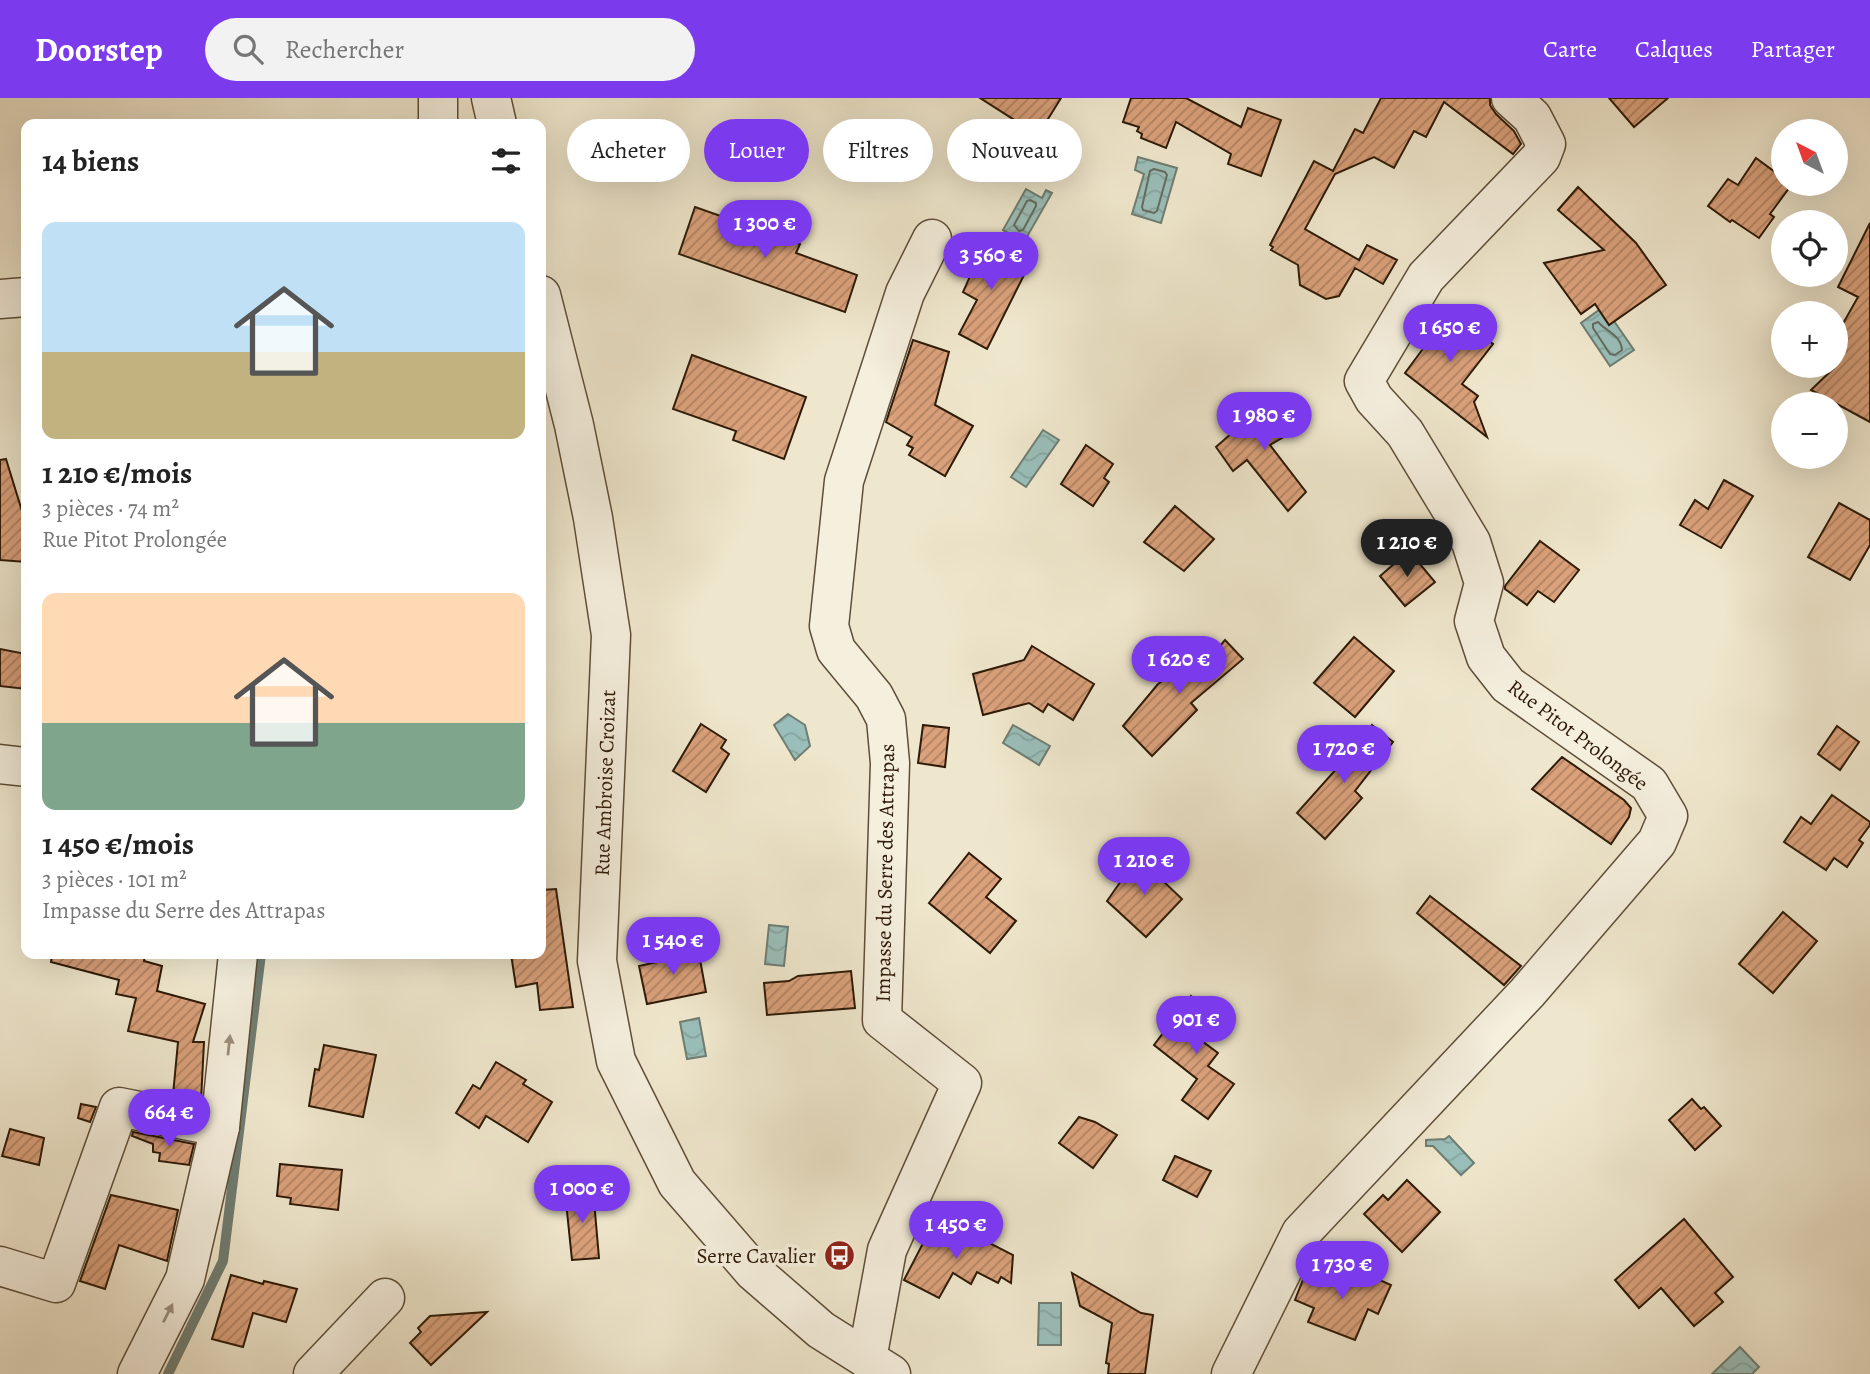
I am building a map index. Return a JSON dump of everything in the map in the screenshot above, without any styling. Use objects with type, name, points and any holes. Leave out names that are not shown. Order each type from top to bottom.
[{"type":"street","points":[[438,119],[439,98]]},
{"type":"street","points":[[491,98],[496,119]]},
{"type":"street","name":"Rue Pitot Prolongée","points":[[1231,1374],[1301,1233],[1527,993],[1657,842],[1668,816],[1649,784],[1508,685],[1486,657],[1474,621],[1484,583],[1471,542],[1405,433],[1374,399],[1364,381],[1426,277],[1541,157],[1546,144],[1532,117],[1511,98]]},
{"type":"street","name":"Impasse du Serre des Attrapas","points":[[879,1366],[887,1250],[962,1083],[882,1020],[890,763],[886,719],[874,696],[836,650],[829,626],[844,481],[905,293],[932,239]]},
{"type":"street","points":[[0,299],[21,297]]},
{"type":"street","name":"Rue Ambroise Croizat","points":[[546,315],[574,425],[593,519],[611,635],[597,961],[617,1061],[677,1183],[754,1272],[821,1330],[879,1366]]},
{"type":"street","points":[[0,764],[21,766]]},
{"type":"street","points":[[137,1374],[185,1279],[220,1126],[237,959]]},
{"type":"street","points":[[0,1266],[56,1283],[119,1107],[220,1126]]},
{"type":"street","points":[[313,1374],[385,1298]]},
{"type":"water","points":[[1138,157],[1177,168],[1161,223],[1132,214],[1144,174],[1135,170]]},
{"type":"water","points":[[1026,189],[1042,198],[1046,190],[1052,193],[1024,242],[1003,230]]},
{"type":"water","points":[[1599,310],[1609,324],[1614,321],[1634,350],[1610,366],[1581,323]]},
{"type":"water","points":[[1043,430],[1059,440],[1026,487],[1011,477]]},
{"type":"water","points":[[788,714],[805,725],[810,746],[795,760],[774,725]]},
{"type":"water","points":[[1013,725],[1050,746],[1039,765],[1003,743]]},
{"type":"water","points":[[769,925],[788,927],[784,966],[765,964]]},
{"type":"water","points":[[699,1018],[706,1056],[687,1059],[680,1022]]},
{"type":"water","points":[[1449,1136],[1474,1163],[1461,1175],[1433,1146],[1426,1146],[1426,1140],[1445,1139]]},
{"type":"water","points":[[1039,1303],[1061,1303],[1061,1345],[1038,1345]]},
{"type":"water","points":[[1740,1347],[1759,1367],[1752,1374],[1712,1374]]},
{"type":"building","points":[[980,98],[1061,98],[1048,119],[1013,119]]},
{"type":"building","points":[[1131,98],[1186,98],[1241,127],[1248,108],[1281,120],[1261,176],[1228,164],[1231,154],[1176,122],[1166,148],[1141,138],[1142,134],[1137,131],[1139,127],[1123,122]]},
{"type":"building","points":[[1381,98],[1490,98],[1490,105],[1496,114],[1514,131],[1521,144],[1513,154],[1444,102],[1426,137],[1414,131],[1394,168],[1374,157],[1335,174],[1305,229],[1359,260],[1367,245],[1397,260],[1383,284],[1355,268],[1339,296],[1326,299],[1300,285],[1298,265],[1271,250],[1273,247],[1270,245],[1314,161],[1333,171],[1355,129],[1363,133]]},
{"type":"building","points":[[1609,98],[1668,98],[1634,127]]},
{"type":"building","points":[[1756,158],[1771,169],[1771,196],[1783,196],[1771,210],[1771,221],[1759,238],[1708,206],[1728,179],[1738,185]]},
{"type":"building","points":[[1578,187],[1636,243],[1666,285],[1609,325],[1595,304],[1581,314],[1544,263],[1604,250],[1558,210]]},
{"type":"building","points":[[695,207],[800,244],[796,253],[857,275],[845,312],[679,254]]},
{"type":"building","points":[[1870,223],[1870,422],[1848,410],[1848,392],[1811,390],[1824,378],[1848,378],[1848,315],[1858,297],[1838,287],[1848,287],[1848,267]]},
{"type":"building","points":[[985,243],[994,248],[995,245],[1029,265],[987,349],[959,334],[977,300],[963,292]]},
{"type":"building","points":[[1439,309],[1461,323],[1463,321],[1493,344],[1462,384],[1478,396],[1474,402],[1487,437],[1405,373],[1431,338],[1420,330],[1432,310],[1436,313]]},
{"type":"building","points":[[913,340],[949,352],[935,405],[973,426],[945,476],[909,455],[913,448],[907,445],[912,437],[886,422]]},
{"type":"building","points":[[692,355],[806,397],[784,459],[733,440],[736,431],[673,409]]},
{"type":"building","points":[[1271,402],[1294,431],[1270,445],[1306,492],[1288,511],[1247,460],[1233,471],[1216,447],[1248,419],[1243,413]]},
{"type":"building","points":[[1086,445],[1113,464],[1104,478],[1109,482],[1093,506],[1061,484]]},
{"type":"building","points":[[6,459],[21,508],[21,562],[0,560],[0,460]]},
{"type":"building","points":[[1724,480],[1753,496],[1721,548],[1680,525],[1695,500],[1708,509]]},
{"type":"building","points":[[1839,503],[1870,520],[1870,545],[1850,580],[1808,557]]},
{"type":"building","points":[[1175,506],[1214,539],[1184,571],[1144,542]]},
{"type":"building","points":[[1540,541],[1579,570],[1554,602],[1538,591],[1527,605],[1505,589],[1505,586]]},
{"type":"building","points":[[1409,551],[1435,582],[1405,606],[1380,576]]},
{"type":"building","points":[[1354,637],[1394,671],[1355,717],[1314,683]]},
{"type":"building","points":[[1225,640],[1243,659],[1191,703],[1197,710],[1152,756],[1123,726],[1158,684],[1171,675],[1168,671],[1196,645],[1209,659]]},
{"type":"building","points":[[1032,646],[1094,684],[1073,720],[1048,704],[1043,712],[1029,703],[983,715],[973,674],[1024,660]]},
{"type":"building","points":[[0,649],[21,653],[21,688],[0,686]]},
{"type":"building","points":[[701,724],[726,740],[721,748],[729,754],[706,792],[673,771]]},
{"type":"building","points":[[923,725],[949,728],[945,767],[918,763]]},
{"type":"building","points":[[1372,725],[1393,742],[1355,791],[1362,798],[1325,839],[1297,813]]},
{"type":"building","points":[[1837,726],[1859,742],[1840,770],[1818,754]]},
{"type":"building","points":[[1562,757],[1624,800],[1631,808],[1629,817],[1611,844],[1532,789]]},
{"type":"building","points":[[1832,795],[1870,822],[1870,825],[1859,840],[1863,843],[1847,867],[1834,858],[1826,870],[1784,842],[1801,817],[1811,824]]},
{"type":"building","points":[[969,853],[1001,879],[986,897],[1016,921],[990,953],[929,903]]},
{"type":"building","points":[[1140,854],[1166,877],[1163,881],[1182,899],[1146,937],[1107,901]]},
{"type":"building","points":[[556,889],[573,1007],[540,1010],[537,983],[516,987],[512,959],[546,959],[546,890]]},
{"type":"building","points":[[1430,896],[1521,966],[1504,985],[1417,913]]},
{"type":"building","points":[[1783,912],[1817,941],[1773,993],[1739,964]]},
{"type":"building","points":[[698,949],[706,992],[647,1004],[639,966],[657,962],[656,958]]},
{"type":"building","points":[[51,959],[144,959],[162,966],[157,991],[205,1004],[193,1042],[204,1042],[201,1101],[173,1095],[178,1042],[128,1031],[136,998],[116,994],[119,980],[51,962]]},
{"type":"building","points":[[851,971],[855,1008],[767,1015],[764,983],[789,981],[798,976]]},
{"type":"building","points":[[1191,996],[1219,1018],[1202,1041],[1218,1053],[1208,1066],[1234,1084],[1208,1119],[1182,1100],[1197,1079],[1154,1045]]},
{"type":"building","points":[[324,1045],[376,1055],[363,1117],[309,1106],[315,1069],[319,1070]]},
{"type":"building","points":[[496,1062],[526,1080],[523,1084],[552,1102],[528,1142],[486,1116],[479,1128],[456,1113],[473,1085],[480,1089]]},
{"type":"building","points":[[1692,1099],[1701,1109],[1704,1107],[1721,1126],[1695,1150],[1669,1120]]},
{"type":"building","points":[[81,1104],[96,1107],[90,1122],[78,1118]]},
{"type":"building","points":[[1079,1117],[1095,1122],[1117,1135],[1093,1168],[1059,1143]]},
{"type":"building","points":[[10,1129],[44,1138],[39,1165],[2,1156]]},
{"type":"building","points":[[133,1132],[194,1144],[189,1165],[159,1161],[160,1153],[153,1152],[153,1144],[132,1136]]},
{"type":"building","points":[[1175,1156],[1211,1171],[1197,1197],[1163,1180]]},
{"type":"building","points":[[280,1164],[342,1170],[338,1210],[290,1204],[291,1198],[277,1196]]},
{"type":"building","points":[[1407,1180],[1440,1212],[1402,1252],[1364,1214],[1383,1195],[1388,1200]]},
{"type":"building","points":[[593,1189],[599,1258],[572,1260],[565,1192]]},
{"type":"building","points":[[111,1195],[178,1210],[167,1261],[119,1245],[105,1289],[80,1281]]},
{"type":"building","points":[[1684,1219],[1733,1277],[1715,1293],[1723,1302],[1694,1326],[1661,1288],[1639,1308],[1615,1280]]},
{"type":"building","points":[[934,1222],[971,1240],[974,1235],[1013,1255],[1011,1283],[1001,1277],[998,1283],[977,1272],[971,1284],[953,1273],[939,1298],[904,1280]]},
{"type":"building","points":[[1343,1269],[1363,1276],[1364,1273],[1391,1285],[1378,1314],[1368,1309],[1355,1340],[1308,1322],[1314,1308],[1295,1300],[1306,1272],[1337,1284]]},
{"type":"building","points":[[1072,1273],[1141,1313],[1153,1315],[1145,1374],[1108,1374],[1109,1364],[1106,1363],[1112,1323],[1080,1306]]},
{"type":"building","points":[[231,1275],[263,1284],[264,1281],[297,1289],[286,1322],[253,1313],[243,1347],[212,1339]]},
{"type":"building","points":[[487,1312],[431,1365],[410,1343],[421,1332],[418,1328],[430,1316]]},
{"type":"waterway","points":[[168,1374],[223,1261],[260,959]]},
{"type":"place","name":"Serre Cavalier","points":[[839,1256]]}]
